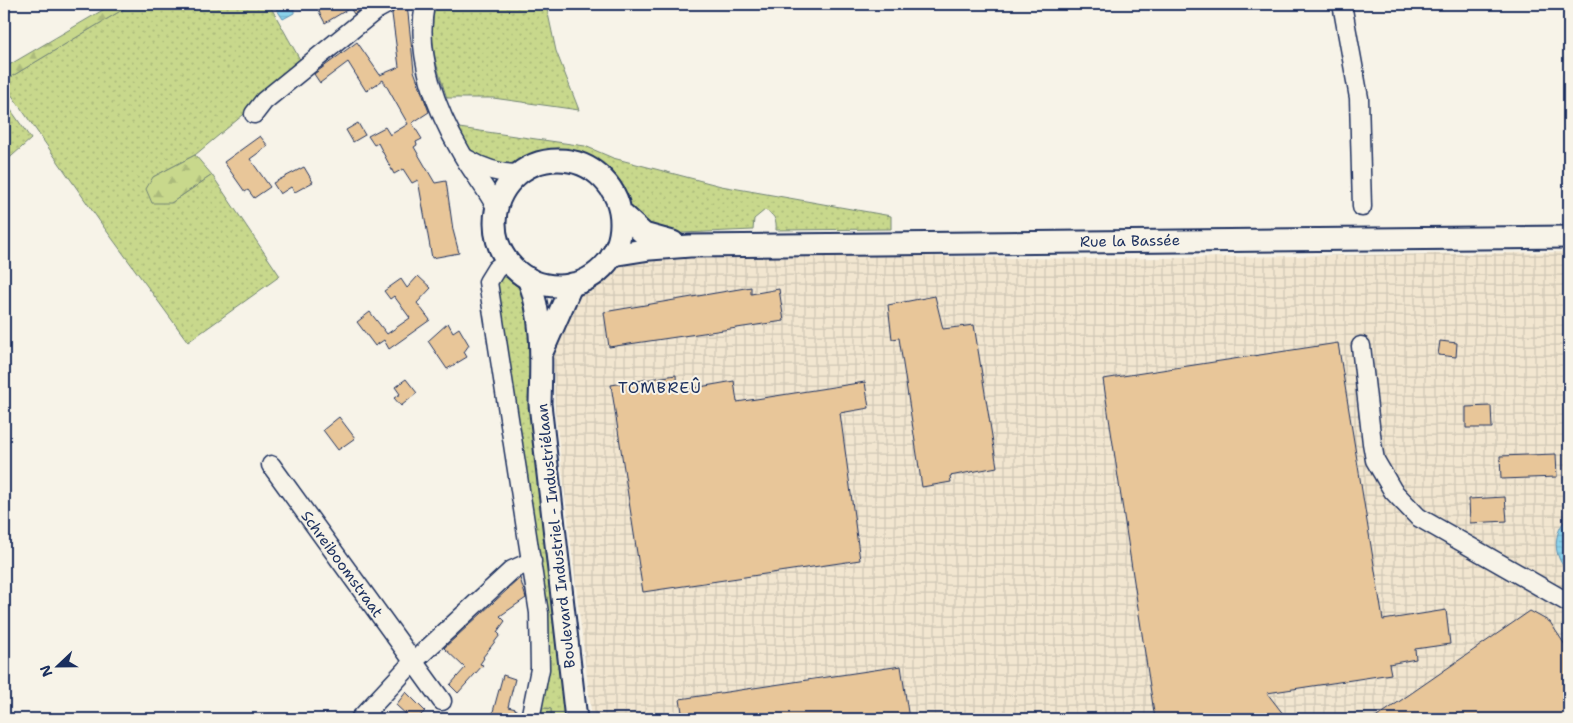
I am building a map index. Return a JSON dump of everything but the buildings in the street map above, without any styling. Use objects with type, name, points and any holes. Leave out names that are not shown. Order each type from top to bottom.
[{"type":"main road","points":[[566,160],[582,164],[608,184],[616,197],[621,213],[620,237],[612,256],[597,273],[572,284],[554,286],[528,278],[508,260],[498,239],[495,224],[497,209],[505,190],[518,174],[544,161],[566,160]]},
{"type":"main road","name":"Rue la Bassée","points":[[621,213],[644,234],[690,246]]},
{"type":"main road","name":"Rue la Bassée","points":[[612,256],[650,249],[690,246],[1569,236]]},
{"type":"main road","name":"Boulevard Industriel - Industriélaan","points":[[528,278],[538,307],[542,353],[540,404],[576,719]]},
{"type":"main road","name":"Boulevard Industriel - Industriélaan","points":[[542,353],[572,284]]},
{"type":"street","points":[[254,114],[264,101],[370,14],[387,4]]},
{"type":"street","points":[[425,4],[422,29],[423,57],[436,96],[463,156],[486,188],[497,209]]},
{"type":"street","points":[[1342,4],[1359,98],[1362,207]]},
{"type":"street","points":[[463,156],[485,169],[499,173],[518,174]]},
{"type":"street","points":[[508,260],[496,269],[488,282],[532,561],[540,641],[538,687],[530,719]]},
{"type":"street","points":[[1361,346],[1372,443],[1376,460],[1392,491],[1418,517],[1569,603]]},
{"type":"street","name":"Schreiboomstraat","points":[[271,465],[442,701]]},
{"type":"street","points":[[360,719],[414,662],[512,570],[532,561]]},
{"type":"shaded area","points":[[1569,252],[1569,719],[592,719],[555,411],[553,344],[565,306],[627,261],[638,256],[858,255],[1088,259]]},
{"type":"green space","points":[[113,4],[132,4],[4,81],[4,68]]},
{"type":"green space","points":[[132,4],[269,4],[303,65],[195,155],[153,177],[171,203],[212,175],[280,276],[188,342],[103,226],[4,84],[4,81]]},
{"type":"green space","points":[[436,4],[546,4],[556,51],[579,110],[493,98],[447,98],[434,51],[432,28]]},
{"type":"green space","points":[[4,100],[31,139],[4,163]]},
{"type":"green space","points":[[459,128],[585,146],[613,158],[721,186],[891,216],[891,229],[776,230],[774,218],[765,210],[754,219],[753,230],[683,233],[679,236],[655,234],[630,208],[617,181],[591,159],[580,154],[548,153],[536,156],[514,168],[505,169],[467,150]]},
{"type":"green space","points":[[195,155],[212,175],[171,203],[152,203],[146,189],[153,177]]},
{"type":"green space","points":[[502,277],[508,277],[524,291],[534,313],[531,417],[565,719],[551,719],[551,709],[544,708],[541,719],[536,719],[544,680],[495,282]]},
{"type":"green space","points":[[543,708],[551,709],[551,719],[541,719]]},
{"type":"water","points":[[273,4],[294,4],[294,13],[283,19]]},
{"type":"water","points":[[1569,516],[1569,572],[1559,559],[1556,544],[1559,529]]},
{"type":"district","name":"TOMBREÛ","points":[[660,387]]}]
